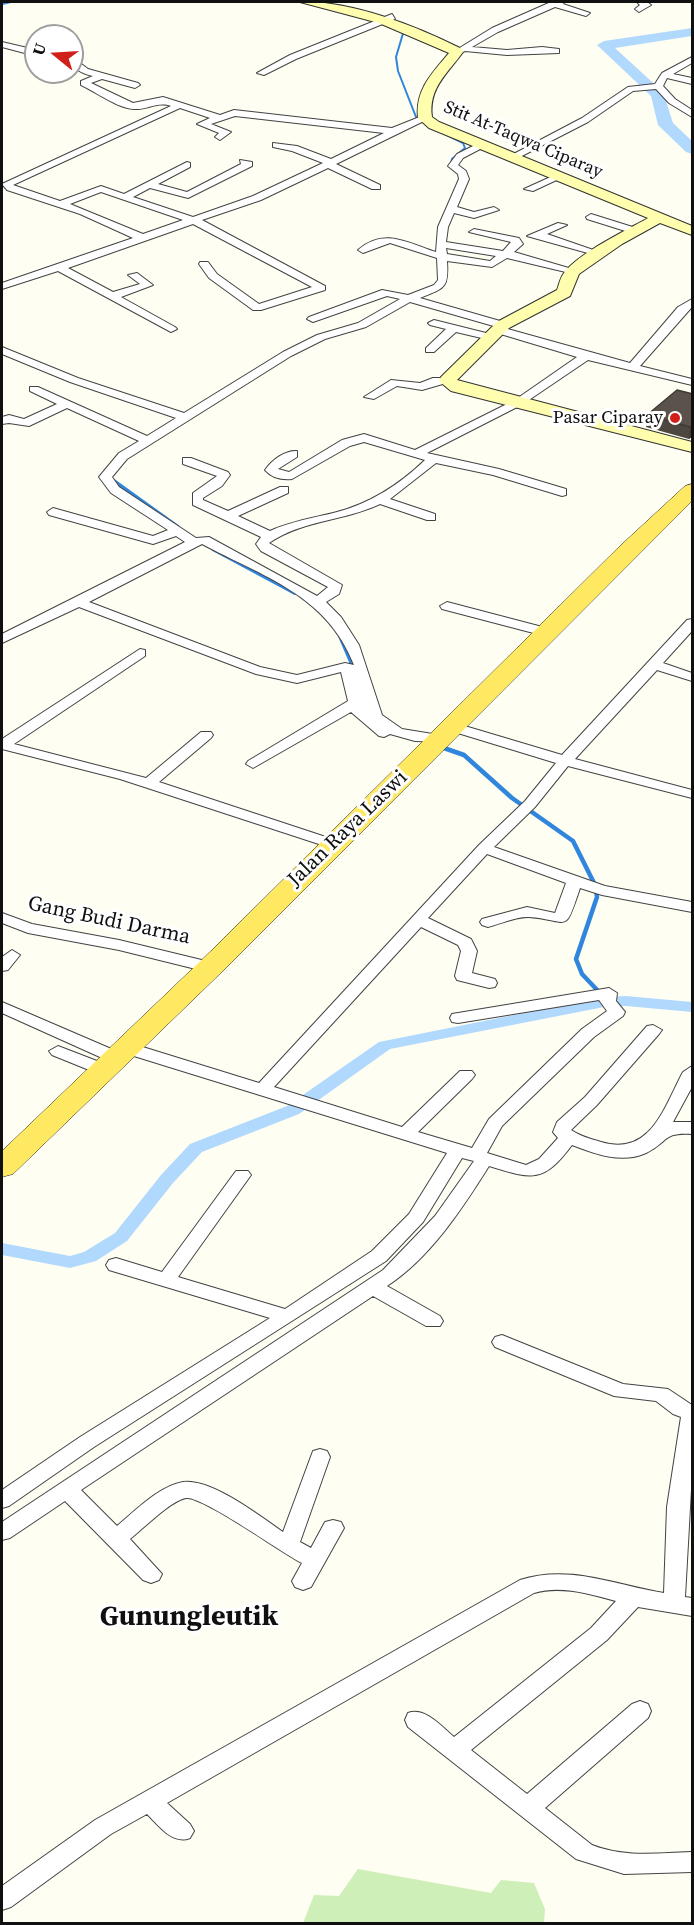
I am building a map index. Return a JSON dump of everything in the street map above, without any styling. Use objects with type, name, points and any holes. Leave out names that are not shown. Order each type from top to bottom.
[{"type":"main road","points":[[306,2],[387,19],[460,50]]},
{"type":"main road","name":"Stit At-Taqwa Ciparay","points":[[460,50],[431,84],[422,102],[425,118],[434,125],[693,231]]},
{"type":"main road","points":[[661,217],[635,231],[574,271],[570,275],[566,290],[558,298],[497,331],[447,381],[457,387],[693,447]]},
{"type":"main road","name":"Jalan Raya Laswi","points":[[2,1167],[116,1059],[438,742],[544,632],[693,490]]},
{"type":"street","points":[[460,50],[557,3],[586,13]]},
{"type":"street","points":[[261,73],[387,19]]},
{"type":"street","points":[[2,45],[24,50]]},
{"type":"street","points":[[460,50],[523,52],[537,48],[556,51]]},
{"type":"street","points":[[511,158],[585,120],[633,88],[657,86],[665,75],[693,60]]},
{"type":"street","points":[[84,70],[135,86]]},
{"type":"street","points":[[665,75],[693,81]]},
{"type":"street","points":[[101,76],[83,83],[133,106],[160,100],[217,117]]},
{"type":"street","points":[[657,86],[672,101],[693,114]]},
{"type":"street","points":[[143,238],[60,204],[11,188],[7,184],[180,105]]},
{"type":"street","points":[[220,137],[226,132],[202,125],[217,117],[234,113],[393,131]]},
{"type":"street","points":[[2,286],[256,198],[330,164],[393,131],[425,118]]},
{"type":"street","points":[[276,145],[294,148],[376,187]]},
{"type":"street","points":[[480,145],[460,156],[453,166],[463,173],[464,179],[453,209],[443,227],[439,254],[443,280],[438,287],[410,298],[362,325],[324,336],[287,354],[146,440],[117,460],[107,472],[105,479],[115,490],[176,531],[317,602],[342,627],[355,669],[363,710],[378,729],[438,742],[565,761],[693,794]]},
{"type":"street","points":[[148,184],[188,195],[249,165],[243,162]]},
{"type":"street","points":[[125,197],[187,165]]},
{"type":"street","points":[[529,189],[558,177]]},
{"type":"street","points":[[60,204],[98,189],[125,197],[193,221],[254,249],[321,288],[257,308],[213,276],[204,264]]},
{"type":"street","points":[[156,209],[174,201]]},
{"type":"street","points":[[453,209],[474,215],[494,210]]},
{"type":"street","points":[[591,217],[635,231]]},
{"type":"street","points":[[363,250],[390,239],[439,254],[492,264],[518,241],[562,225]]},
{"type":"street","points":[[474,232],[518,241]]},
{"type":"street","points":[[538,234],[598,255]]},
{"type":"street","points":[[504,254],[574,271]]},
{"type":"street","points":[[59,267],[171,329]]},
{"type":"street","points":[[112,296],[148,285],[133,275]]},
{"type":"street","points":[[313,319],[382,292],[410,298],[497,331],[632,368],[693,382]]},
{"type":"street","points":[[632,368],[682,309],[693,302]]},
{"type":"street","points":[[434,323],[454,328],[497,331]]},
{"type":"street","points":[[430,350],[454,328]]},
{"type":"street","points":[[2,350],[74,380],[184,417]]},
{"type":"street","points":[[416,454],[519,402],[586,356]]},
{"type":"street","points":[[370,397],[395,382],[422,387],[433,381],[447,381]]},
{"type":"street","points":[[34,389],[146,440]]},
{"type":"street","points":[[2,421],[9,419],[25,423],[66,404]]},
{"type":"street","points":[[326,438],[346,443]]},
{"type":"street","points":[[293,454],[273,465],[271,470],[281,475],[292,476],[358,438],[370,439],[433,459],[495,472],[562,492]]},
{"type":"street","points":[[317,602],[334,591],[335,585],[264,547],[263,541],[270,536],[352,512],[380,500],[410,482],[433,459]]},
{"type":"street","points":[[187,461],[223,474],[221,480],[200,493],[196,500],[270,536]]},
{"type":"street","points":[[228,516],[284,490]]},
{"type":"street","points":[[380,500],[431,517]]},
{"type":"street","points":[[52,512],[153,540],[161,539],[176,531]]},
{"type":"street","points":[[2,639],[197,542]]},
{"type":"street","points":[[78,602],[256,670],[297,679],[338,667],[355,669]]},
{"type":"street","points":[[447,606],[544,632]]},
{"type":"street","points":[[264,1088],[484,848],[530,804],[565,761],[693,623]]},
{"type":"street","points":[[2,745],[140,652]]},
{"type":"street","points":[[653,664],[693,677]]},
{"type":"street","points":[[253,764],[363,710]]},
{"type":"street","points":[[149,783],[206,735]]},
{"type":"street","points":[[2,745],[149,783],[333,844]]},
{"type":"street","points":[[484,848],[589,886],[693,907]]},
{"type":"street","points":[[488,921],[527,912],[558,919],[589,886]]},
{"type":"street","name":"Gang Budi Darma","points":[[2,918],[28,928],[119,945],[208,967]]},
{"type":"street","points":[[419,920],[465,942],[469,951],[463,976],[489,983]]},
{"type":"street","points":[[2,1500],[360,1270],[403,1234],[432,1195],[495,1123],[588,1033],[617,1012],[610,1003],[609,993],[458,1018]]},
{"type":"street","points":[[2,1007],[116,1059]]},
{"type":"street","points":[[653,1030],[591,1101],[563,1126],[562,1132],[591,1145],[629,1151],[643,1146],[658,1133],[693,1072]]},
{"type":"street","points":[[58,1051],[116,1059],[264,1088],[515,1169],[534,1170],[547,1163],[569,1137]]},
{"type":"street","points":[[405,1134],[466,1075]]},
{"type":"street","points":[[658,1133],[674,1127],[693,1128]]},
{"type":"street","points":[[2,1532],[374,1287],[403,1264],[457,1203],[470,1154]]},
{"type":"street","points":[[166,1280],[242,1175]]},
{"type":"street","points":[[116,1265],[286,1316]]},
{"type":"street","points":[[374,1287],[433,1321]]},
{"type":"street","points":[[2,1899],[103,1827],[528,1586],[544,1580],[561,1580],[633,1597],[683,1605],[678,1507],[692,1412],[680,1409],[661,1394],[621,1391],[502,1342]]},
{"type":"street","points":[[288,1546],[320,1457]]},
{"type":"street","points":[[68,1489],[151,1574]]},
{"type":"street","points":[[115,1539],[177,1494],[191,1489],[210,1495],[288,1546],[315,1560]]},
{"type":"street","points":[[303,1581],[333,1528]]},
{"type":"street","points":[[454,1750],[599,1634],[633,1597]]},
{"type":"street","points":[[530,1807],[640,1711]]},
{"type":"street","points":[[416,1720],[530,1807],[584,1852],[606,1862],[632,1866],[693,1862]]},
{"type":"street","points":[[147,1801],[182,1831]]},
{"type":"green space","points":[[358,1869],[491,1893],[501,1880],[534,1883],[545,1909],[544,1923],[303,1923],[314,1895],[339,1896]]},
{"type":"building","points":[[677,390],[693,394],[693,425],[690,427],[647,415]]},
{"type":"waterway","points":[[2,4],[11,2]]},
{"type":"waterway","points":[[404,30],[396,57],[398,71],[416,117],[431,127]]},
{"type":"waterway","points":[[692,32],[604,45],[658,95],[666,125],[692,149]]},
{"type":"waterway","points":[[441,132],[463,143],[465,148],[452,159],[451,164]]},
{"type":"waterway","points":[[114,481],[178,527]]},
{"type":"waterway","points":[[213,549],[295,593]]},
{"type":"waterway","points":[[340,636],[354,669]]},
{"type":"waterway","points":[[441,747],[464,755],[512,798],[573,841],[595,885],[597,897],[576,959],[582,974],[600,993]]},
{"type":"waterway","points":[[2,1249],[70,1262],[90,1257],[121,1237],[167,1179],[196,1148],[293,1110],[385,1045],[604,1002],[626,1001],[692,1007]]},
{"type":"place","name":"Pasar Ciparay","points":[[675,418]]},
{"type":"district","name":"Gunungleutik","points":[[189,1618]]}]
